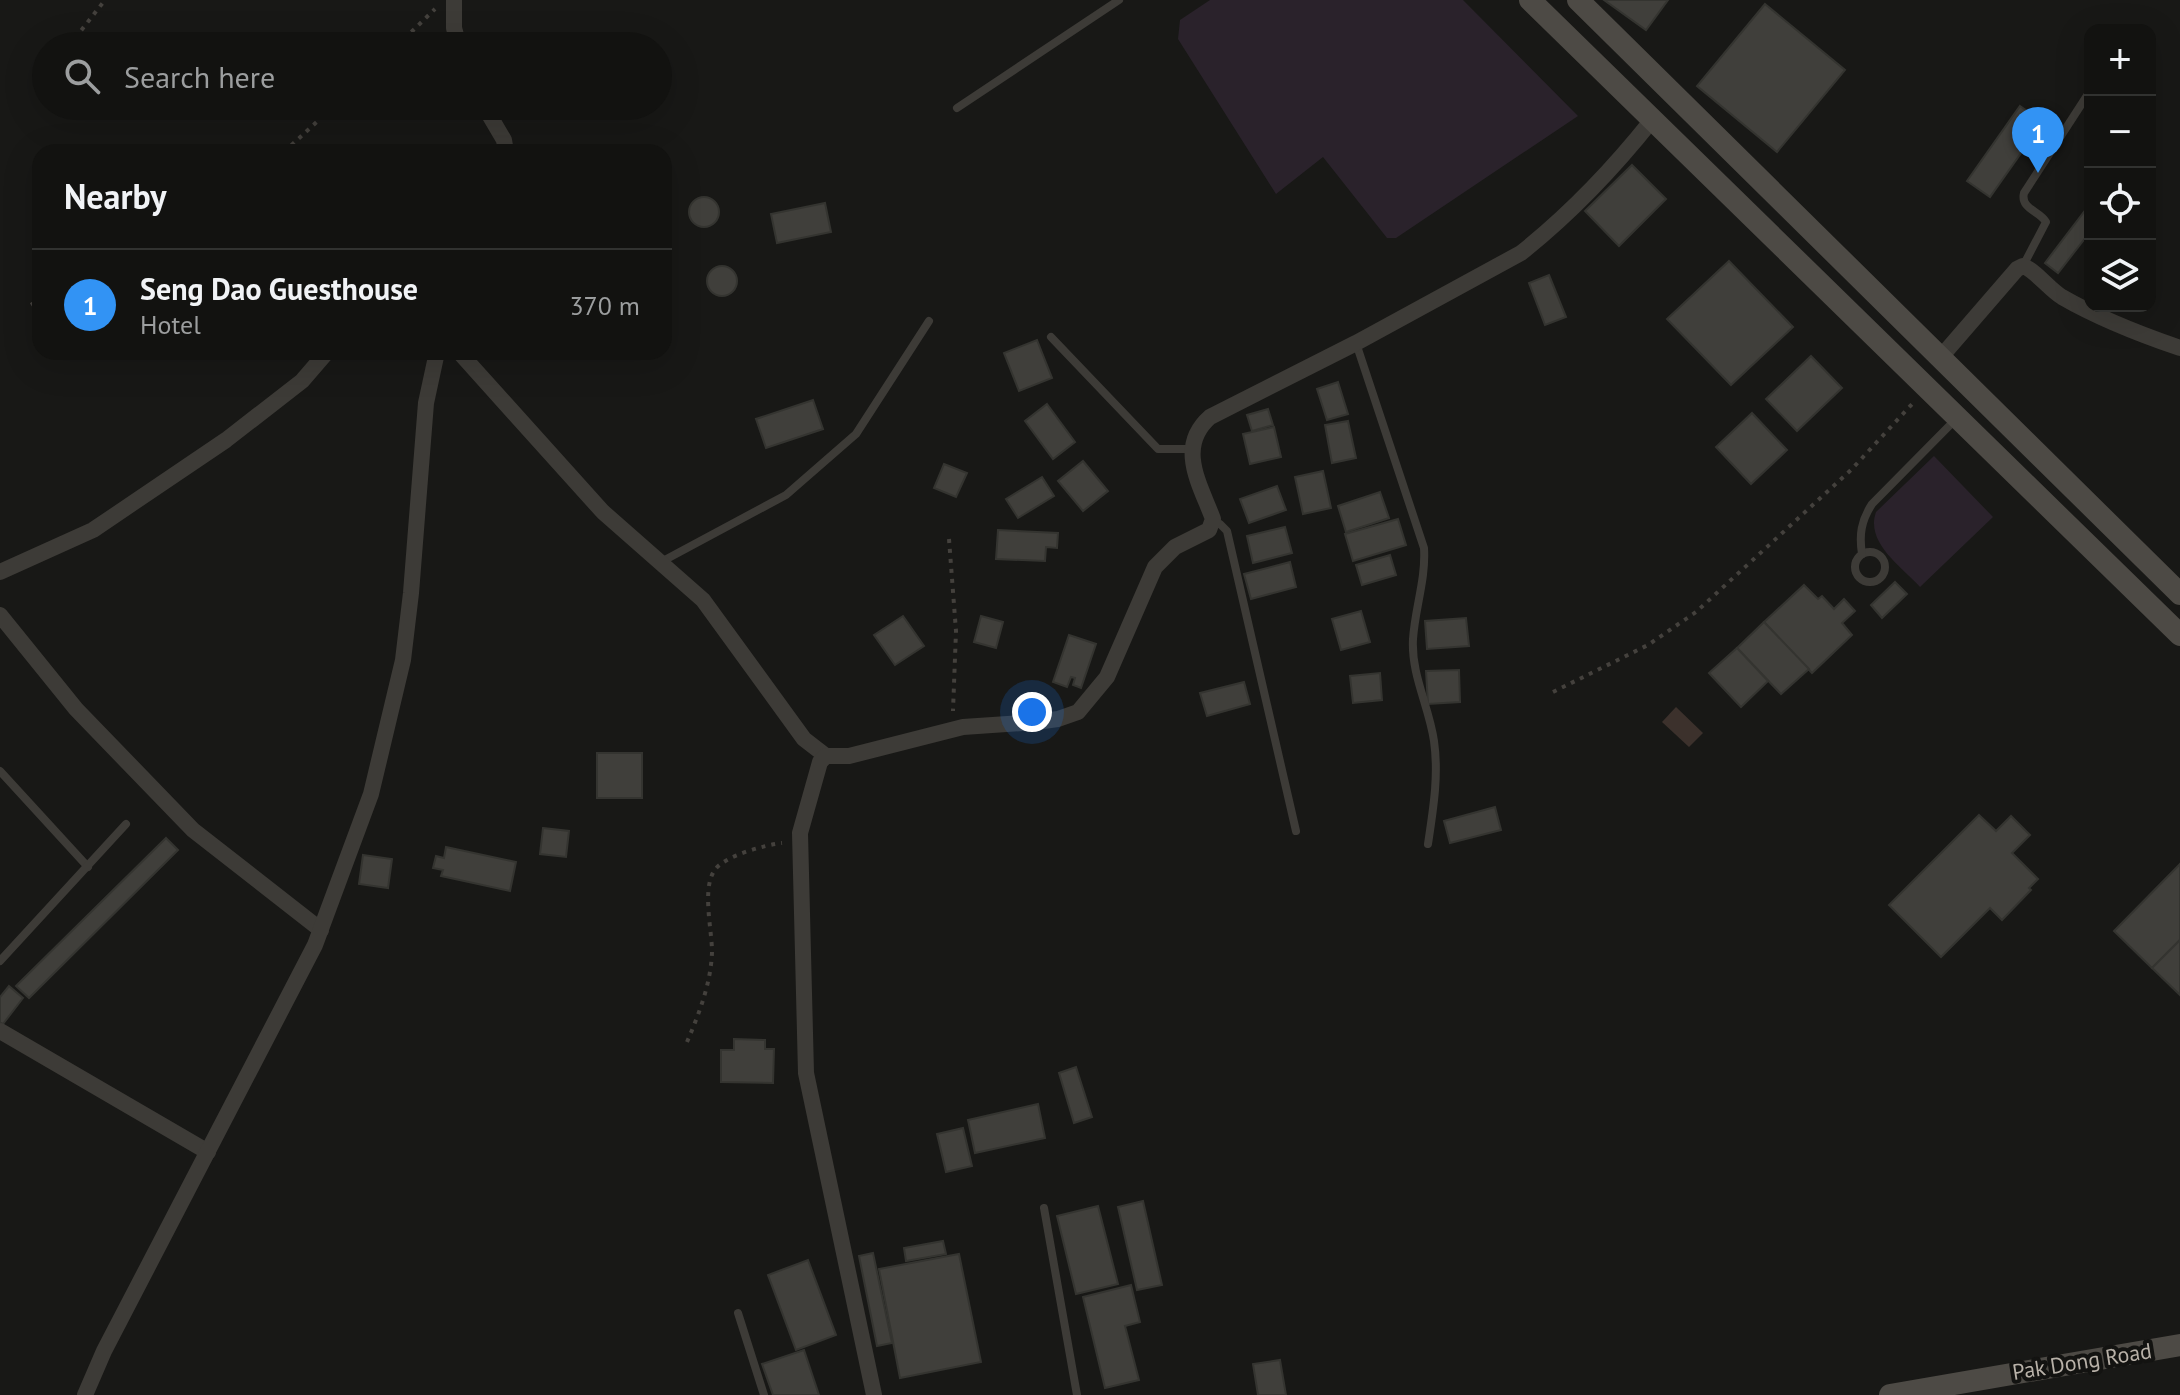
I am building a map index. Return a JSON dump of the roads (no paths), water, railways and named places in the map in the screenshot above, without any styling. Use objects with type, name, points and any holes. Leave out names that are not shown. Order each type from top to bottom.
[{"type":"main road","points":[[1530,0],[2180,635]]},
{"type":"main road","points":[[1578,0],[2174,588],[2147,603]]},
{"type":"main road","points":[[1858,320],[1879,297]]},
{"type":"main road","name":"Pak Dong Road","points":[[1890,1395],[2180,1345]]},
{"type":"street","points":[[454,0],[455,32]]},
{"type":"street","points":[[492,120],[505,144]]},
{"type":"street","points":[[466,360],[603,512],[703,600],[804,739],[826,756],[849,756],[953,730],[1058,719],[1078,712],[1107,677],[1155,567],[1175,547],[1209,530],[1213,519],[1193,462],[1192,449],[1193,435],[1210,417],[1356,343],[1521,253],[1616,164],[1652,120]]},
{"type":"street","points":[[1940,358],[2017,269],[2023,266],[2060,296],[2108,322],[2180,348]]},
{"type":"street","points":[[0,572],[93,530],[226,440],[302,381],[320,360]]},
{"type":"street","points":[[85,1395],[104,1351],[321,930],[371,794],[394,704],[411,593],[426,403],[435,360]]},
{"type":"street","points":[[0,615],[76,709],[193,830],[321,930]]},
{"type":"street","points":[[826,756],[818,768],[800,833],[806,1073],[874,1395]]},
{"type":"street","points":[[0,1031],[208,1152]]},
{"type":"lane","points":[[957,108],[1119,0]]},
{"type":"lane","points":[[2023,266],[2046,222],[2025,205],[2024,193],[2087,96]]},
{"type":"lane","points":[[660,563],[786,495],[856,434],[929,321]]},
{"type":"lane","points":[[1051,337],[1158,449],[1192,449]]},
{"type":"lane","points":[[1356,343],[1424,548],[1425,569],[1413,639],[1416,675],[1434,740],[1436,787],[1428,844]]},
{"type":"lane","points":[[1862,554],[1860,533],[1863,518],[1872,504],[1958,418]]},
{"type":"lane","points":[[1212,524],[1220,524],[1227,531],[1296,831]]},
{"type":"lane","points":[[0,771],[88,867]]},
{"type":"lane","points":[[0,961],[126,824]]},
{"type":"lane","points":[[1044,1208],[1077,1395]]},
{"type":"lane","points":[[738,1313],[764,1395]]},
{"type":"place","name":"Seng Dao Guesthouse","points":[[2038,173]]}]
